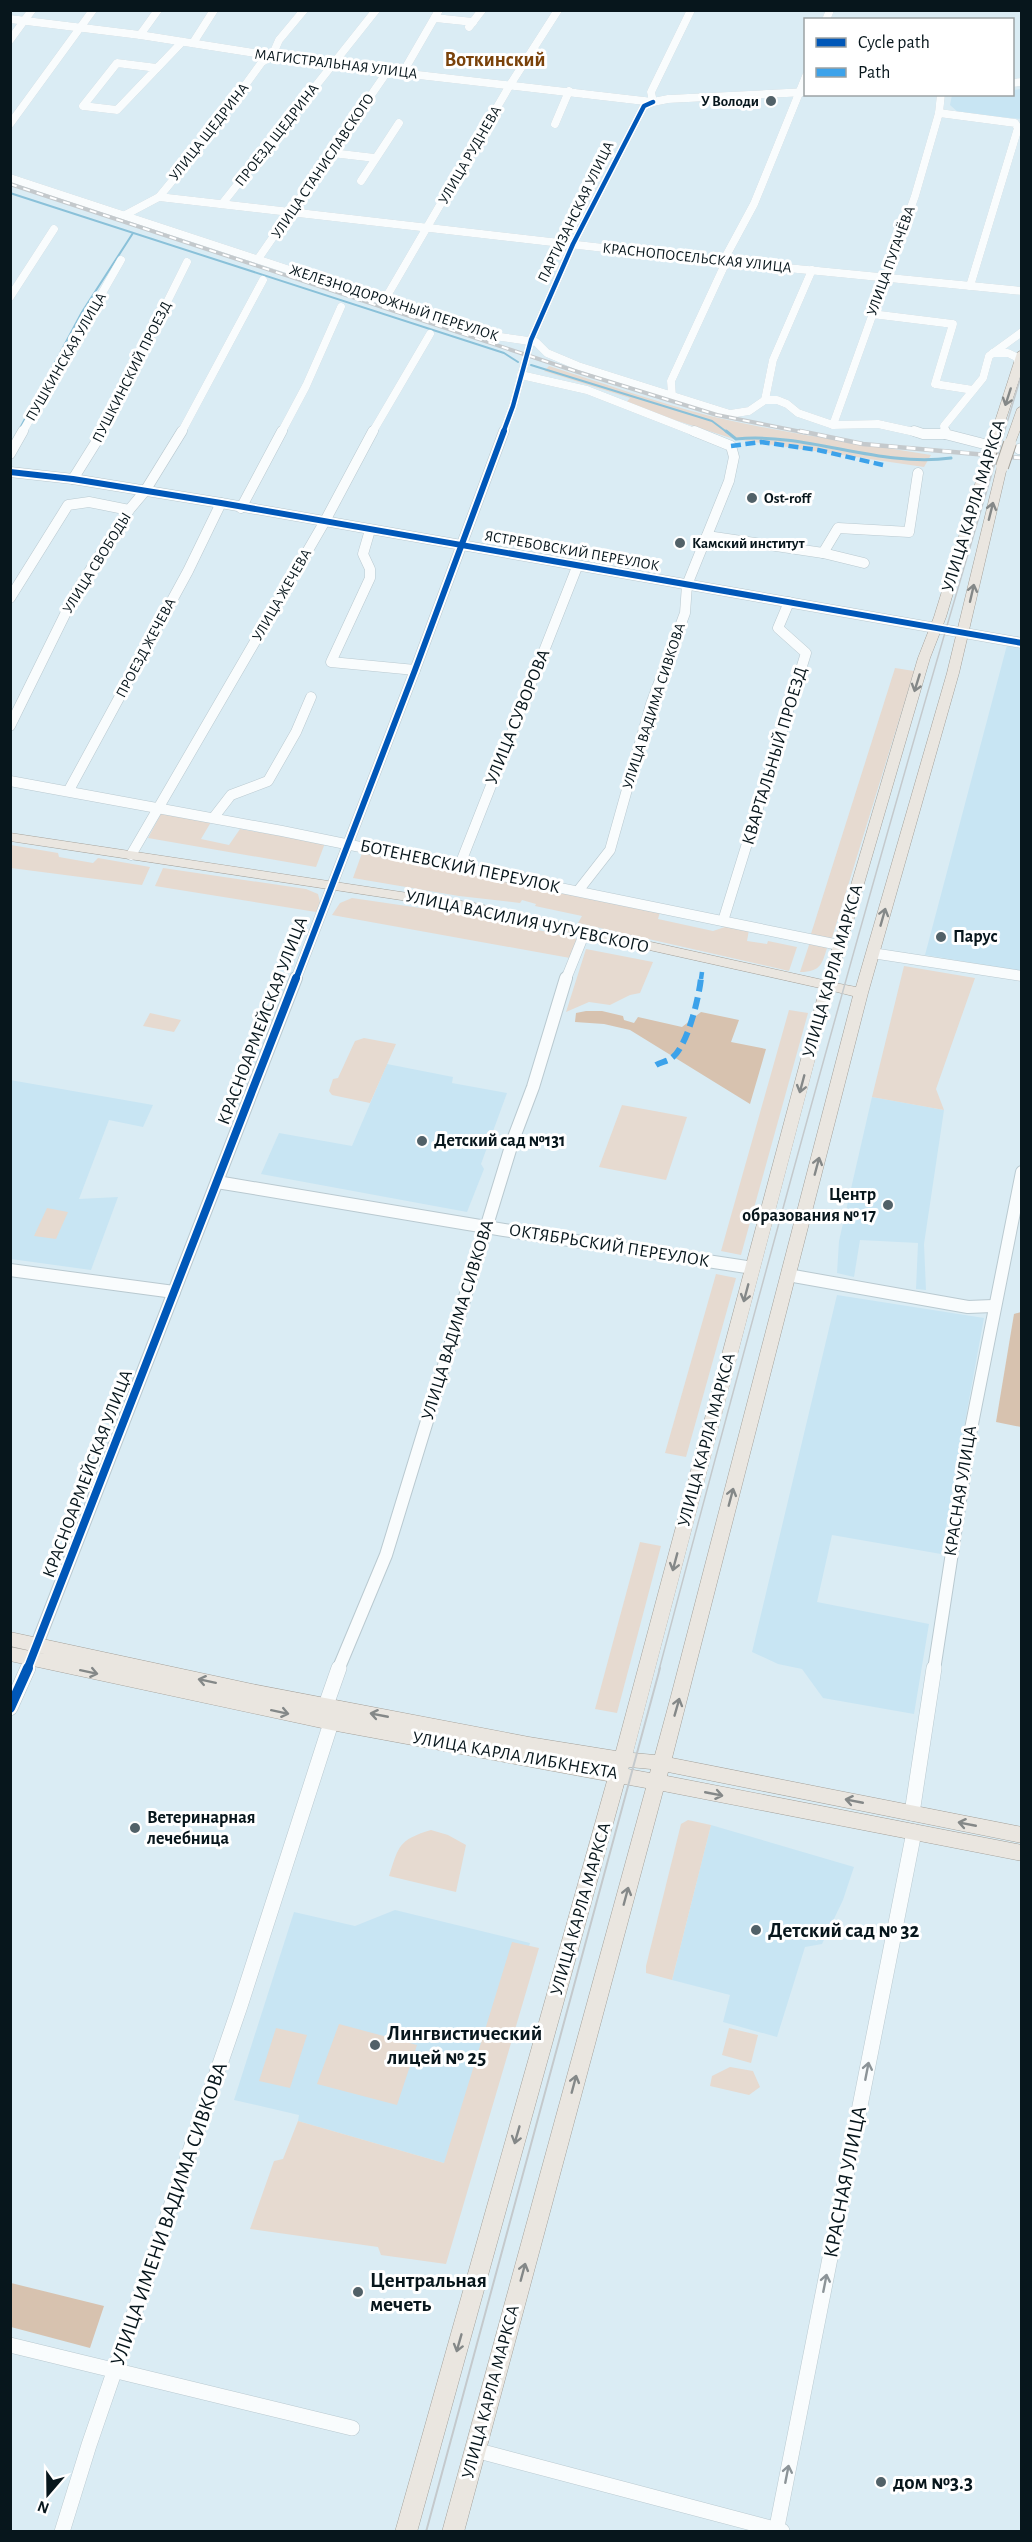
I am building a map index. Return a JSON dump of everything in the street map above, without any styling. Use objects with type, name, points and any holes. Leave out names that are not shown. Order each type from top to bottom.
[{"type":"main road","name":"УЛИЦА КАРЛА МАРКСА","points":[[406,2532],[620,1768],[827,987],[921,669],[986,465],[989,442],[1022,353]]},
{"type":"main road","name":"УЛИЦА КАРЛА МАРКСА","points":[[453,2532],[660,1772],[861,993],[963,633],[1002,467],[1017,447],[1022,409]]},
{"type":"main road","name":"УЛИЦА ВАСИЛИЯ ЧУГУЕВСКОГО","points":[[10,837],[474,908],[861,993]]},
{"type":"main road","name":"УЛИЦА КАРЛА ЛИБКНЕХТА","points":[[10,1639],[35,1653],[331,1723],[620,1768],[660,1772],[912,1813],[1022,1835]]},
{"type":"main road","name":"УЛИЦА КАРЛА ЛИБКНЕХТА","points":[[10,1654],[35,1653],[326,1705],[620,1768]]},
{"type":"main road","name":"УЛИЦА КАРЛА ЛИБКНЕХТА","points":[[660,1772],[914,1832],[1022,1854]]},
{"type":"street","points":[[10,40],[32,10]]},
{"type":"street","points":[[10,124],[93,10]]},
{"type":"street","points":[[140,35],[158,10]]},
{"type":"street","points":[[193,44],[214,10]]},
{"type":"street","name":"УЛИЦА ЩЕДРИНА","points":[[125,215],[159,197],[204,142],[262,62],[272,56],[279,40],[304,10]]},
{"type":"street","name":"ПРОЕЗД ЩЕДРИНА","points":[[222,204],[376,10]]},
{"type":"street","points":[[402,74],[437,14],[471,25],[482,10]]},
{"type":"street","name":"УЛИЦА РУДНЕВА","points":[[384,301],[510,85],[558,10]]},
{"type":"street","name":"ПАРТИЗАНСКАЯ УЛИЦА","points":[[531,340],[573,244],[644,106],[653,102],[651,92],[691,10]]},
{"type":"street","name":"МАГИСТРАЛЬНАЯ УЛИЦА","points":[[10,19],[140,35],[331,65],[653,102],[668,99],[802,92]]},
{"type":"street","points":[[157,69],[117,63],[83,106],[117,110],[157,69],[182,42]]},
{"type":"street","name":"УЛИЦА СТАНИСЛАВСКОГО","points":[[258,260],[387,72]]},
{"type":"street","points":[[555,124],[569,91]]},
{"type":"street","points":[[672,396],[671,381],[726,262],[726,256],[754,204],[802,92]]},
{"type":"street","name":"УЛИЦА ПУГАЧЁВА","points":[[833,424],[915,196],[939,113],[941,96]]},
{"type":"street","points":[[939,113],[1015,123],[1018,128],[970,286]]},
{"type":"street","points":[[361,181],[399,123]]},
{"type":"street","points":[[332,153],[375,158]]},
{"type":"street","name":"ЖЕЛЕЗНОДОРОЖНЫЙ ПЕРЕУЛОК","points":[[10,178],[487,335],[531,340],[547,353],[578,366],[730,414],[745,413],[765,400]]},
{"type":"street","name":"КРАСНОПОСЕЛЬСКАЯ УЛИЦА","points":[[159,197],[726,262],[1022,291]]},
{"type":"street","points":[[10,297],[54,229]]},
{"type":"street","name":"ПУШКИНСКАЯ УЛИЦА","points":[[10,454],[121,260]]},
{"type":"street","name":"ПУШКИНСКИЙ ПРОЕЗД","points":[[73,479],[101,435],[187,262]]},
{"type":"street","points":[[812,270],[773,360],[765,400],[777,400],[787,404],[798,413],[833,424],[847,426],[878,424],[923,434],[945,434],[954,438],[989,442]]},
{"type":"street","name":"УЛИЦА СВОБОДЫ","points":[[10,726],[76,592],[129,510],[145,491],[187,423],[262,280]]},
{"type":"street","points":[[241,508],[306,386],[341,307]]},
{"type":"street","points":[[872,314],[952,324],[935,384],[973,390]]},
{"type":"street","points":[[945,434],[944,426],[983,378],[989,356],[1022,332]]},
{"type":"street","name":"УЛИЦА ЖЕЧЕВА","points":[[131,855],[325,521],[384,411],[430,334]]},
{"type":"street","name":"КРАСНОАРМЕЙСКАЯ УЛИЦА","points":[[10,1708],[35,1653],[415,670],[513,406],[531,340]]},
{"type":"street","points":[[993,353],[1014,355],[1018,358],[1018,364]]},
{"type":"street","name":"УЛИЦА ВАДИМА СИВКОВА","points":[[521,375],[587,390],[731,446],[734,457],[729,481],[687,585],[685,613],[651,704],[610,850],[578,891]]},
{"type":"street","name":"ЯСТРЕБОВСКИЙ ПЕРЕУЛОК","points":[[10,472],[73,479],[220,503],[1022,643]]},
{"type":"street","points":[[823,553],[838,528],[909,532],[918,473]]},
{"type":"street","points":[[10,598],[68,505],[89,502],[129,510]]},
{"type":"street","name":"ПРОЕЗД ЖЕЧЕВА","points":[[69,790],[188,571],[220,503]]},
{"type":"street","points":[[370,530],[361,554],[370,569],[370,578],[330,662],[415,670]]},
{"type":"street","points":[[707,536],[823,553],[864,562]]},
{"type":"street","name":"УЛИЦА СУВОРОВА","points":[[459,867],[577,567]]},
{"type":"street","name":"КВАРТАЛЬНЫЙ ПРОЕЗД","points":[[723,921],[806,653],[778,628],[789,602]]},
{"type":"street","points":[[214,817],[231,795],[268,781],[296,732],[311,697]]},
{"type":"street","name":"БОТЕНЕВСКИЙ ПЕРЕУЛОК","points":[[10,781],[214,817],[839,945]]},
{"type":"street","name":"УЛИЦА ВАДИМА СИВКОВА","points":[[326,1705],[337,1672],[386,1555],[486,1227],[567,976],[585,932]]},
{"type":"street","points":[[872,953],[1022,976]]},
{"type":"street","name":"КРАСНАЯ УЛИЦА","points":[[912,1813],[971,1429],[993,1306],[1022,1172]]},
{"type":"street","name":"ОКТЯБРЬСКИЙ ПЕРЕУЛОК","points":[[217,1182],[486,1227],[753,1268]]},
{"type":"street","points":[[10,1270],[174,1292]]},
{"type":"street","points":[[788,1275],[968,1307],[993,1306]]},
{"type":"street","name":"УЛИЦА ИМЕНИ ВАДИМА СИВКОВА","points":[[62,2532],[89,2445],[276,1896],[331,1723]]},
{"type":"street","name":"КРАСНАЯ УЛИЦА","points":[[778,2531],[914,1832]]},
{"type":"street","points":[[10,2345],[352,2428]]},
{"type":"street","points":[[475,2450],[778,2531]]},
{"type":"shaded area","points":[[1021,89],[1021,119],[959,113],[950,105],[952,96],[1014,96],[1014,90]]},
{"type":"shaded area","points":[[549,366],[649,399],[710,416],[792,433],[931,455],[924,467],[734,439],[625,404],[630,398],[544,371]]},
{"type":"shaded area","points":[[1007,645],[1021,647],[1021,971],[925,955]]},
{"type":"shaded area","points":[[895,668],[914,671],[831,941],[810,937]]},
{"type":"shaded area","points":[[162,812],[211,822],[201,839],[229,845],[240,829],[325,843],[316,867],[148,838]]},
{"type":"shaded area","points":[[11,845],[58,853],[59,857],[93,863],[98,858],[150,867],[142,885],[11,868]]},
{"type":"shaded area","points":[[362,853],[660,912],[658,919],[713,931],[728,926],[749,930],[747,941],[767,944],[768,941],[797,947],[789,971],[578,923],[582,916],[535,906],[536,904],[522,900],[520,903],[459,896],[353,878]]},
{"type":"shaded area","points":[[163,868],[306,889],[318,894],[320,902],[316,912],[155,886]]},
{"type":"shaded area","points":[[352,898],[482,917],[577,939],[570,958],[332,915],[340,903]]},
{"type":"shaded area","points":[[810,942],[828,945],[817,968],[800,972]]},
{"type":"shaded area","points":[[586,949],[653,962],[640,993],[630,995],[610,1005],[589,1002],[566,1012]]},
{"type":"shaded area","points":[[904,966],[975,978],[936,1089],[944,1110],[872,1097]]},
{"type":"shaded area","points":[[789,1010],[808,1013],[741,1255],[721,1251]]},
{"type":"shaded area","points":[[602,1011],[623,1016],[624,1020],[634,1023],[638,1017],[682,1027],[701,1012],[739,1020],[731,1042],[766,1049],[750,1104],[630,1030],[604,1024],[575,1022],[576,1013]]},
{"type":"shaded area","points":[[150,1013],[181,1020],[174,1032],[143,1026]]},
{"type":"shaded area","points":[[364,1038],[396,1044],[370,1103],[332,1095],[329,1091],[333,1079],[338,1078],[355,1041]]},
{"type":"shaded area","name":"Детский сад №131","points":[[387,1064],[453,1077],[452,1083],[507,1093],[481,1164],[484,1169],[467,1212],[261,1174],[279,1133],[352,1146]]},
{"type":"shaded area","points":[[10,1080],[153,1105],[143,1127],[109,1120],[79,1199],[118,1197],[91,1270],[11,1259]]},
{"type":"shaded area","name":"Центр образования № 17","points":[[872,1097],[944,1110],[924,1244],[926,1290],[916,1289],[918,1243],[860,1240],[854,1277],[837,1273],[839,1241]]},
{"type":"shaded area","points":[[622,1105],[687,1117],[666,1180],[599,1167]]},
{"type":"shaded area","points":[[47,1208],[68,1212],[56,1239],[34,1236]]},
{"type":"shaded area","points":[[716,1274],[736,1278],[686,1457],[665,1453]]},
{"type":"shaded area","points":[[837,1295],[984,1318],[941,1554],[832,1535],[817,1602],[929,1624],[914,1714],[823,1698],[802,1669],[778,1664],[752,1652]]},
{"type":"shaded area","points":[[1022,1312],[1021,1427],[996,1422],[1014,1314]]},
{"type":"shaded area","points":[[640,1542],[661,1546],[617,1713],[595,1709]]},
{"type":"shaded area","points":[[688,1820],[711,1825],[672,1980],[646,1973],[646,1966],[681,1824]]},
{"type":"shaded area","name":"Детский сад № 32","points":[[711,1825],[854,1867],[843,1900],[822,1944],[805,1947],[777,2037],[723,2022],[730,1995],[672,1980]]},
{"type":"shaded area","points":[[431,1830],[448,1835],[466,1845],[456,1892],[389,1876],[401,1846],[412,1837]]},
{"type":"shaded area","name":"Лингвистический лицей № 25","points":[[395,1910],[530,1943],[470,2137],[444,2163],[298,2121],[299,2115],[234,2100],[294,1912],[355,1926]]},
{"type":"shaded area","points":[[512,1942],[539,1948],[446,2264],[381,2255],[378,2247],[250,2229],[274,2161],[283,2159],[298,2121],[444,2163]]},
{"type":"shaded area","points":[[339,2024],[417,2045],[397,2105],[317,2084]]},
{"type":"shaded area","points":[[276,2028],[307,2035],[290,2088],[259,2081]]},
{"type":"shaded area","points":[[729,2028],[758,2035],[751,2063],[722,2055]]},
{"type":"shaded area","points":[[730,2067],[753,2071],[760,2087],[749,2095],[710,2086],[712,2076]]},
{"type":"shaded area","points":[[11,2283],[104,2306],[90,2348],[11,2327]]},
{"type":"waterway","points":[[10,193],[504,353],[518,362]]},
{"type":"waterway","points":[[18,432],[82,312],[133,233]]},
{"type":"waterway","points":[[531,365],[712,421],[728,433]]},
{"type":"waterway","points":[[726,431],[736,439],[790,440],[897,458],[924,460],[951,458]]},
{"type":"tram line","points":[[659,1670],[835,1020],[1022,373]]},
{"type":"tram line","points":[[426,2532],[660,1668]]},
{"type":"railway","points":[[10,184],[578,372],[717,415],[807,433]]},
{"type":"railway","points":[[800,431],[863,444],[1022,458]]},
{"type":"marked path","points":[[731,446],[761,442],[818,450],[883,465]]},
{"type":"marked path","points":[[656,1065],[673,1057],[683,1042],[696,1004],[702,972]]},
{"type":"cycle path","points":[[10,1708],[38,1646],[415,670],[513,406],[531,340],[573,244],[644,106],[653,102]]},
{"type":"cycle path","points":[[10,472],[73,479],[221,503],[1022,643]]},
{"type":"place","name":"У Володи","points":[[771,101]]},
{"type":"place","name":"Ost-roff","points":[[752,498]]},
{"type":"place","name":"Камский институт","points":[[680,543]]},
{"type":"place","name":"Парус","points":[[941,937]]},
{"type":"place","name":"Детский сад №131","points":[[422,1141]]},
{"type":"place","name":"Центр образования № 17","points":[[888,1205]]},
{"type":"place","name":"Ветеринарная лечебница","points":[[135,1828]]},
{"type":"place","name":"Детский сад № 32","points":[[756,1930]]},
{"type":"place","name":"Лингвистический лицей № 25","points":[[375,2045]]},
{"type":"place","name":"Центральная мечеть","points":[[358,2292]]},
{"type":"place","name":"дом №3.3","points":[[881,2482]]},
{"type":"district","name":"Воткинский","points":[[495,60]]}]
